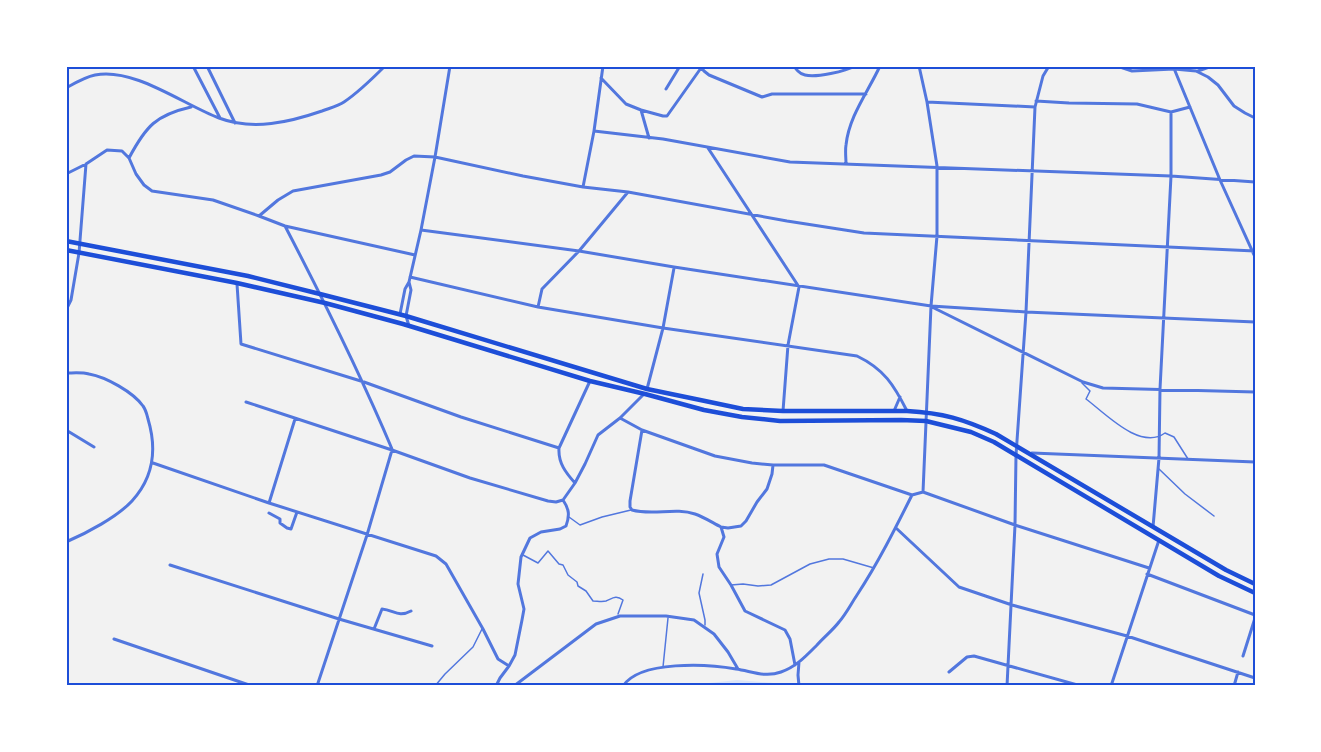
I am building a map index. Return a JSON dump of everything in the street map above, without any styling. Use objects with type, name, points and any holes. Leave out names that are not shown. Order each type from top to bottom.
[{"type":"main road","points":[[66,241],[248,276],[406,316],[704,410],[780,421],[926,421],[970,432],[994,442],[1219,576],[1255,593]]},
{"type":"main road","points":[[66,250],[237,283],[325,303],[590,381],[622,388],[743,409],[907,411],[950,416],[996,434],[1226,570],[1255,584]]},
{"type":"main road","points":[[237,283],[240,277],[248,276]]},
{"type":"street","points":[[193,66],[220,119]]},
{"type":"street","points":[[207,66],[235,123]]},
{"type":"street","points":[[66,88],[95,75],[117,74],[148,84],[220,119],[253,125],[284,123],[341,104],[364,87],[385,66]]},
{"type":"street","points":[[400,315],[421,230],[450,66]]},
{"type":"street","points":[[583,187],[603,66]]},
{"type":"street","points":[[666,88],[680,66]]},
{"type":"street","points":[[796,66],[800,74],[806,76],[839,72],[855,66]]},
{"type":"street","points":[[846,164],[846,146],[852,120],[880,66]]},
{"type":"street","points":[[920,66],[937,166],[937,236],[931,306],[922,492]]},
{"type":"street","points":[[1007,686],[1012,605],[1016,455],[1026,312],[1035,106],[1043,76],[1049,66]]},
{"type":"street","points":[[1117,66],[1132,71],[1173,68],[1196,71],[1218,85],[1234,106],[1255,118]]},
{"type":"street","points":[[1132,71],[1137,66]]},
{"type":"street","points":[[1196,71],[1212,66]]},
{"type":"street","points":[[601,78],[626,104],[663,116],[667,116],[703,68],[762,97],[772,94],[866,94]]},
{"type":"street","points":[[1173,68],[1255,257]]},
{"type":"street","points":[[1036,101],[1069,104],[1137,104],[1171,112],[1190,107]]},
{"type":"street","points":[[927,102],[1035,106]]},
{"type":"street","points":[[129,158],[137,142],[155,121],[173,111],[193,106]]},
{"type":"street","points":[[641,110],[649,138]]},
{"type":"street","points":[[1153,527],[1159,458],[1160,389],[1171,176],[1171,112]]},
{"type":"street","points":[[594,131],[707,147],[790,162],[1032,170],[1255,182]]},
{"type":"street","points":[[707,147],[799,287],[788,345],[783,411]]},
{"type":"street","points":[[66,174],[107,150],[122,151],[129,158],[144,185],[152,191],[213,200],[285,226],[415,255]]},
{"type":"street","points":[[259,216],[293,191],[381,175],[390,172],[414,156],[435,157],[583,187],[628,192],[864,233],[1254,251]]},
{"type":"street","points":[[66,310],[71,300],[80,253],[86,164]]},
{"type":"street","points":[[538,308],[542,289],[579,250],[628,192]]},
{"type":"street","points":[[285,226],[364,382],[392,450],[367,535],[316,686]]},
{"type":"street","points":[[421,230],[579,250],[799,287],[931,306],[1255,322]]},
{"type":"street","points":[[246,402],[470,478],[556,502],[562,500],[574,483],[598,435],[620,418],[646,391],[663,328],[674,267]]},
{"type":"street","points":[[410,277],[538,308],[857,356],[878,368],[897,392],[907,411]]},
{"type":"street","points":[[409,282],[411,290],[406,316],[409,326]]},
{"type":"street","points":[[237,283],[241,344],[364,382],[461,417],[559,448]]},
{"type":"street","points":[[931,306],[1079,380],[1103,388],[1255,392]]},
{"type":"street","points":[[66,373],[88,373],[111,381],[144,407],[152,434],[153,463],[143,485],[132,501],[110,518],[66,542]]},
{"type":"street","points":[[574,483],[561,463],[558,455],[559,448],[590,381]]},
{"type":"street","points":[[894,411],[900,397]]},
{"type":"street","points":[[269,503],[296,418]]},
{"type":"street","points":[[620,418],[642,430],[715,456],[773,465],[824,465],[912,495],[922,492],[1149,568]]},
{"type":"street","points":[[66,430],[94,447]]},
{"type":"street","points":[[642,430],[630,501],[632,510],[644,513],[695,514],[721,527],[741,526],[767,489],[773,465]]},
{"type":"street","points":[[1030,453],[1255,462]]},
{"type":"street","points":[[153,463],[436,556],[446,564],[498,659],[509,666]]},
{"type":"street","points":[[623,686],[627,680],[643,672],[663,667],[684,665],[738,669],[764,675],[780,673],[797,664],[839,623],[875,568],[912,495]]},
{"type":"street","points":[[496,686],[515,655],[524,609],[518,585],[522,554],[530,538],[542,532],[566,526],[569,517],[568,509],[562,500]]},
{"type":"street","points":[[269,513],[280,519],[283,526],[291,529],[297,512]]},
{"type":"street","points":[[721,527],[724,537],[717,555],[719,567],[732,585],[745,611],[785,630],[797,664],[799,686]]},
{"type":"street","points":[[896,528],[959,586],[1012,605],[1127,636],[1255,678]]},
{"type":"street","points":[[1111,686],[1159,540]]},
{"type":"street","points":[[170,565],[432,646]]},
{"type":"street","points":[[1147,574],[1255,616],[1243,656]]},
{"type":"street","points":[[374,629],[382,609],[399,614],[411,611]]},
{"type":"street","points":[[514,686],[596,624],[618,617],[668,616],[694,620],[714,634],[738,669]]},
{"type":"street","points":[[114,639],[252,686]]},
{"type":"street","points":[[949,672],[967,657],[974,656],[1081,686]]},
{"type":"street","points":[[1234,686],[1238,672]]},
{"type":"lane","points":[[1079,380],[1090,391],[1086,399],[1115,423],[1149,438],[1159,437],[1165,433],[1174,437],[1188,459]]},
{"type":"lane","points":[[1158,468],[1185,494],[1214,516]]},
{"type":"lane","points":[[569,517],[580,525],[632,510]]},
{"type":"lane","points":[[522,554],[538,563],[548,551],[593,601],[605,602],[612,597],[619,597],[623,600],[618,617]]},
{"type":"lane","points":[[732,585],[771,585],[810,564],[829,560],[843,559],[875,568]]},
{"type":"lane","points":[[703,574],[699,593],[705,626]]},
{"type":"lane","points":[[663,667],[668,616]]},
{"type":"lane","points":[[435,686],[473,647],[483,628]]},
{"type":"shaded area","points":[[737,680],[785,684],[786,686],[681,686]]}]
